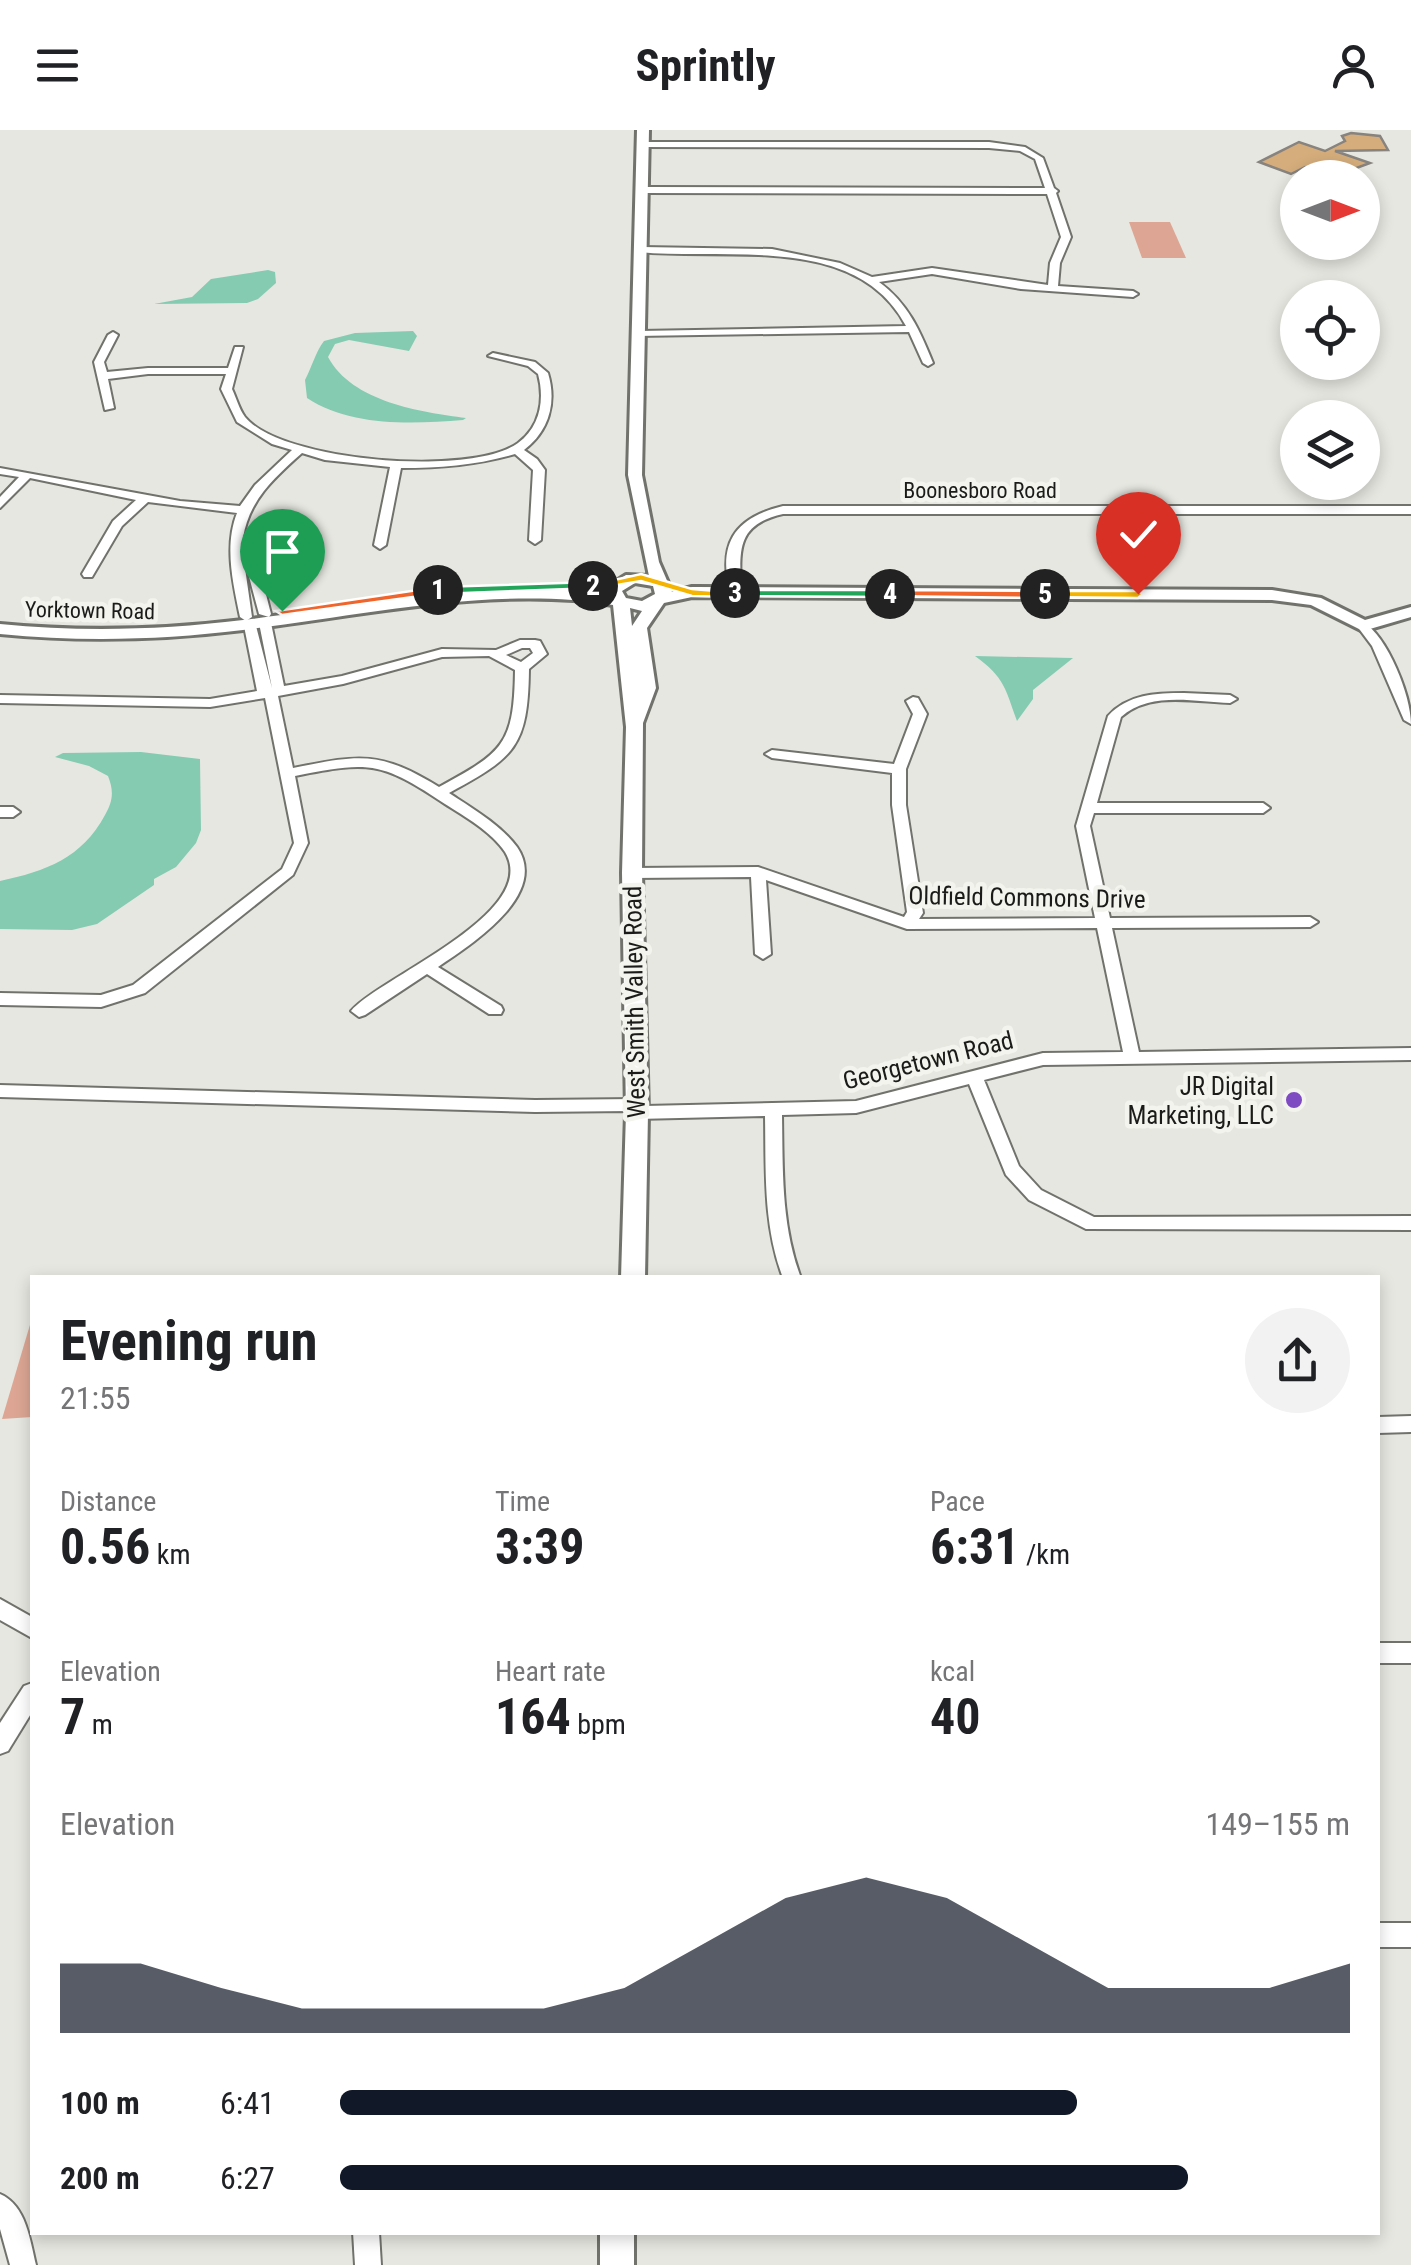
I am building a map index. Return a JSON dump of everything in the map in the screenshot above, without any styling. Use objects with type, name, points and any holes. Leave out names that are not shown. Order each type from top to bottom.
[{"type":"main road","name":"West Smith Valley Road","points":[[633,1275],[637,1109],[632,873],[635,727],[619,592],[634,558],[627,511],[635,475],[643,137]]},
{"type":"main road","name":"West Smith Valley Road","points":[[635,475],[650,562],[660,592],[640,628],[647,688],[635,727]]},
{"type":"main road","points":[[660,592],[641,577],[619,592],[639,606],[660,592],[1272,595],[1315,601],[1364,626],[1411,612]]},
{"type":"main road","name":"Yorktown Road","points":[[0,629],[103,636],[180,632],[431,600],[619,592]]},
{"type":"main road","points":[[617,2265],[618,2235]]},
{"type":"street","points":[[643,137],[1022,149],[1039,158],[1066,238],[1055,263],[1053,289]]},
{"type":"street","points":[[643,190],[1052,191]]},
{"type":"street","points":[[642,250],[774,253],[826,264],[868,281],[892,297],[928,362]]},
{"type":"street","points":[[868,281],[932,271],[1053,289],[1133,294]]},
{"type":"street","points":[[640,334],[913,330]]},
{"type":"street","points":[[109,408],[98,362],[113,334]]},
{"type":"street","points":[[239,350],[228,371],[226,395],[239,417],[254,430],[299,450],[336,460],[396,465],[487,460],[516,450],[542,426],[545,377],[531,364],[494,356]]},
{"type":"street","points":[[103,376],[148,371],[228,371]]},
{"type":"street","points":[[0,999],[101,1001],[138,989],[288,872],[300,843],[290,773],[257,620],[234,558],[240,510],[262,480],[299,450]]},
{"type":"street","points":[[516,450],[533,460],[538,470],[535,540]]},
{"type":"street","points":[[380,545],[396,465]]},
{"type":"street","points":[[0,471],[191,509],[240,510]]},
{"type":"street","points":[[0,504],[28,474]]},
{"type":"street","points":[[88,574],[117,524],[144,499]]},
{"type":"street","name":"Boonesboro Road","points":[[734,593],[737,534],[753,519],[784,510],[1411,510]]},
{"type":"street","points":[[1364,626],[1378,645],[1411,720]]},
{"type":"street","points":[[0,698],[184,704],[343,680],[442,653],[494,653],[520,644],[538,646],[540,654],[522,668],[519,719],[513,744],[490,764],[440,792]]},
{"type":"street","points":[[494,653],[522,668]]},
{"type":"street","points":[[1132,1056],[1086,852],[1086,808],[1115,716],[1124,705],[1144,699],[1230,699]]},
{"type":"street","points":[[907,924],[915,913],[899,769],[920,714],[913,702]]},
{"type":"street","points":[[772,754],[899,769]]},
{"type":"street","points":[[290,773],[376,762],[398,767],[440,792],[513,852],[517,872],[513,893],[503,908],[427,967],[360,1011]]},
{"type":"street","points":[[1086,808],[1263,808]]},
{"type":"street","points":[[758,872],[763,954]]},
{"type":"street","name":"Oldfield Commons Drive","points":[[632,873],[758,872],[907,924],[1310,922]]},
{"type":"street","points":[[427,967],[495,1010]]},
{"type":"street","name":"Georgetown Road","points":[[0,1092],[637,1109],[856,1107],[1043,1058],[1411,1054]]},
{"type":"street","points":[[974,1075],[1012,1170],[1035,1195],[1092,1224],[1134,1227],[1411,1223]]},
{"type":"street","points":[[773,1109],[776,1218],[780,1252],[791,1275]]},
{"type":"street","points":[[1380,1425],[1411,1424]]},
{"type":"street","points":[[0,1609],[30,1627]]},
{"type":"street","points":[[1380,1654],[1411,1653]]},
{"type":"street","points":[[0,1743],[30,1696]]},
{"type":"street","points":[[1380,1935],[1411,1935]]},
{"type":"street","points":[[0,2207],[13,2225],[23,2265]]},
{"type":"street","points":[[366,2235],[368,2265]]},
{"type":"shaded area","points":[[1129,222],[1170,222],[1186,258],[1142,258]]},
{"type":"shaded area","points":[[275,272],[276,283],[247,303],[154,304],[192,297],[211,279]]},
{"type":"shaded area","points":[[413,331],[417,336],[409,351],[349,340],[335,344],[328,357],[353,385],[370,394],[409,408],[466,418],[463,420],[362,419],[307,398],[305,380],[324,341],[355,333]]},
{"type":"shaded area","points":[[975,656],[1073,658],[1033,690],[1033,699],[1017,721],[1003,684]]},
{"type":"shaded area","points":[[141,752],[200,759],[201,830],[196,843],[176,867],[154,879],[154,885],[97,924],[72,930],[0,929],[0,881],[33,873],[74,852],[96,830],[110,805],[108,776],[89,766],[55,757],[63,753]]},
{"type":"shaded area","points":[[30,1325],[30,1417],[2,1419]]},
{"type":"building","points":[[1342,136],[1380,136],[1388,150],[1335,151],[1361,160],[1280,160],[1280,170],[1259,162],[1299,142],[1325,151],[1345,141]]},
{"type":"place","name":"JR Digital Marketing, LLC","points":[[1294,1100]]},
{"type":"route","points":[[282,611],[430,590],[602,585],[636,577],[692,592],[1138,594]]}]
